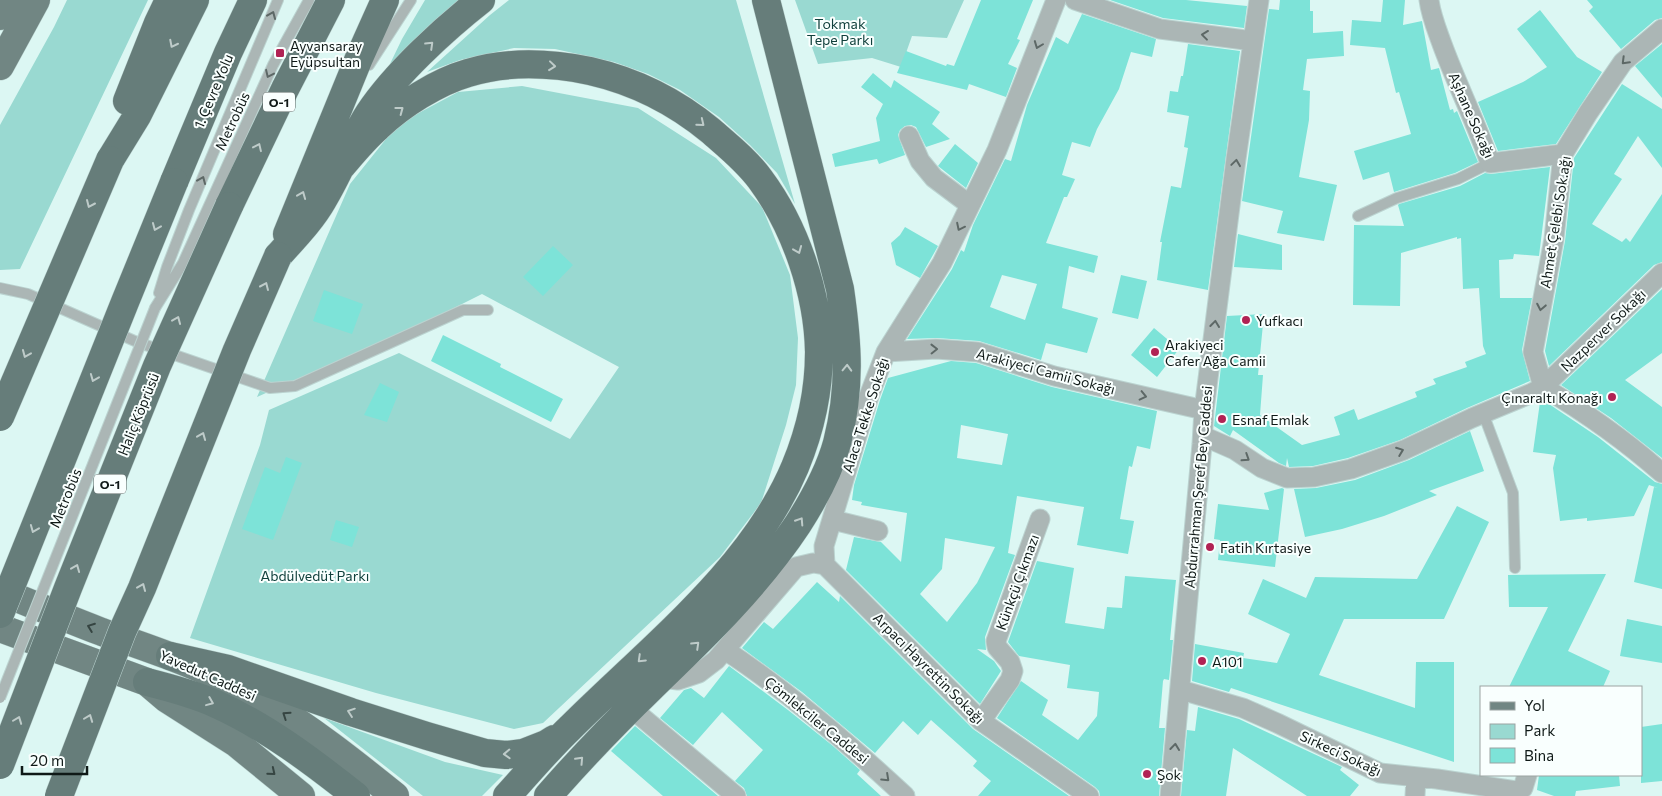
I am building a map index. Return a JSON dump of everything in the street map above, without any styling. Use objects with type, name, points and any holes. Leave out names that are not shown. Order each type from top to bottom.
[{"type":"highway","points":[[110,160],[120,120],[134,80],[169,0]]},
{"type":"highway","points":[[0,417],[110,160],[137,116],[195,0]]},
{"type":"highway","name":"1. Çevre Yolu","points":[[0,614],[124,302],[224,62],[253,0]]},
{"type":"highway","name":"Haliç Köprüsü","points":[[0,765],[72,578],[158,366],[229,206],[331,0]]},
{"type":"highway","points":[[59,796],[122,632],[142,588],[237,350],[385,0]]},
{"type":"highway","points":[[278,256],[309,221],[323,200],[370,112],[396,78],[434,41],[482,0]]},
{"type":"highway","points":[[548,796],[590,749],[743,596],[784,545],[810,504],[824,477],[836,444],[844,407],[848,367],[847,335],[840,289],[766,0]]},
{"type":"highway","points":[[340,168],[379,126],[441,83],[468,72],[499,66],[537,64],[574,68],[616,77],[662,98],[696,119],[736,152],[760,179],[785,220],[801,256],[813,297],[819,351],[816,392],[795,467],[773,510],[752,542],[714,587],[567,730],[507,796]]},
{"type":"highway","points":[[170,656],[228,669],[370,718],[485,753],[506,756],[523,752],[546,744],[567,730]]},
{"type":"highway","points":[[148,682],[179,690],[209,701],[251,722],[324,770],[356,796]]},
{"type":"main road","points":[[0,16],[7,0]]},
{"type":"main road","points":[[0,66],[36,0]]},
{"type":"main road","name":"Yavedut Caddesi","points":[[0,591],[94,629],[170,656],[263,699],[328,743],[395,796]]},
{"type":"main road","points":[[0,628],[148,682],[167,699],[243,749],[301,796]]},
{"type":"street","name":"Alaca Tekke Sokağı","points":[[825,566],[824,546],[869,396],[886,352],[942,263],[997,150],[1056,0]]},
{"type":"street","points":[[1075,0],[1160,30],[1253,41]]},
{"type":"street","name":"Abdurrahman Şeref Bey Caddesi","points":[[1170,796],[1181,690],[1204,410],[1260,0]]},
{"type":"street","name":"Aşhane Sokağı","points":[[1429,0],[1431,12],[1452,71],[1478,128],[1490,163],[1564,154]]},
{"type":"street","name":"Ahmet Çelebi Sok.ağı","points":[[1543,387],[1533,352],[1554,239],[1564,154],[1588,113],[1623,62],[1662,29]]},
{"type":"street","points":[[909,136],[920,160],[934,178],[970,205]]},
{"type":"street","name":"Nazperver Sokağı","points":[[1203,436],[1235,450],[1262,468],[1287,478],[1314,477],[1351,469],[1404,450],[1543,387],[1662,273]]},
{"type":"street","name":"Arakiyeci Camii Sokağı","points":[[886,352],[936,349],[978,352],[1054,376],[1204,410]]},
{"type":"street","points":[[1543,387],[1649,461],[1662,473]]},
{"type":"street","name":"Künkçü Çıkmazı","points":[[981,721],[1012,675],[1013,670],[1010,662],[997,647],[996,641],[1040,519]]},
{"type":"street","points":[[832,520],[878,531]]},
{"type":"street","points":[[662,678],[678,680],[699,673],[716,660],[796,567],[813,563],[825,566]]},
{"type":"street","name":"Arpacı Hayrettin Sokağı","points":[[825,566],[981,721],[1090,796]]},
{"type":"street","name":"Çömlekciler Caddesi","points":[[725,650],[758,672],[848,745],[905,796]]},
{"type":"street","name":"Sirkeci Sokağı","points":[[1181,690],[1243,708],[1380,773],[1516,791],[1523,788],[1527,776]]},
{"type":"street","points":[[631,708],[736,796]]},
{"type":"street","points":[[1415,796],[1416,777]]},
{"type":"lane","name":"Metrobüs","points":[[0,698],[155,308],[189,210],[278,0]]},
{"type":"lane","name":"Metrobüs","points":[[155,308],[182,263],[273,65],[308,0]]},
{"type":"lane","points":[[338,112],[411,0]]},
{"type":"lane","points":[[1358,216],[1397,198],[1458,178],[1490,163]]},
{"type":"lane","points":[[0,288],[28,294],[137,342],[270,388],[295,386],[463,310],[488,310]]},
{"type":"lane","points":[[1483,413],[1513,493],[1515,568]]},
{"type":"green space","points":[[67,0],[148,0],[20,269],[0,270],[0,125]]},
{"type":"green space","points":[[425,0],[462,0],[389,66],[402,39]]},
{"type":"green space","points":[[509,0],[736,0],[795,204],[777,173],[719,117],[680,90],[648,74],[614,62],[555,49],[514,48],[460,60],[427,72]]},
{"type":"green space","name":"Tokmak Tepe Parkı","points":[[795,0],[964,0],[947,38],[912,36],[901,67],[872,58],[818,64]]},
{"type":"green space","name":"Abdülvedüt Parkı","points":[[522,86],[638,108],[716,158],[762,207],[790,275],[798,338],[796,385],[786,425],[761,503],[720,557],[543,723],[514,729],[376,693],[190,638],[260,445],[269,410],[399,353],[570,439],[619,367],[482,294],[438,316],[257,397],[350,184],[398,124],[458,92]]},
{"type":"green space","points":[[324,718],[445,762],[503,775],[482,796],[423,796]]},
{"type":"building","points":[[981,0],[1033,0],[1017,39],[1020,40],[1008,64],[1017,68],[1006,97],[969,84],[967,90],[897,73],[906,51],[946,66],[947,64],[954,66]]},
{"type":"building","points":[[1110,0],[1186,0],[1247,6],[1244,28],[1163,18]]},
{"type":"building","points":[[1280,0],[1310,0],[1310,11],[1313,11],[1313,33],[1343,31],[1344,56],[1307,59],[1303,90],[1310,91],[1309,120],[1299,177],[1337,185],[1324,241],[1277,233],[1283,211],[1242,201],[1269,9],[1279,10]]},
{"type":"building","points":[[1383,0],[1405,0],[1403,25],[1422,21],[1431,70],[1439,68],[1450,110],[1453,109],[1454,113],[1457,111],[1478,162],[1455,173],[1394,192],[1389,172],[1363,180],[1354,151],[1411,134],[1399,92],[1396,93],[1385,48],[1350,45],[1352,20],[1381,22]]},
{"type":"building","points":[[1587,0],[1662,0],[1662,18],[1655,20],[1621,49],[1589,11],[1593,7]]},
{"type":"building","points":[[1540,10],[1577,57],[1602,72],[1556,144],[1498,151],[1478,102],[1523,82],[1547,67],[1517,29]]},
{"type":"building","points":[[1082,14],[1156,39],[1152,57],[1131,52],[1119,89],[1097,129],[1090,147],[1072,142],[1062,175],[1075,179],[1067,197],[1064,197],[1046,243],[1098,256],[1094,273],[1069,266],[1062,308],[1098,318],[1087,353],[1046,343],[1041,360],[979,341],[937,338],[907,339],[952,269],[961,250],[964,252],[973,225],[1005,159],[1011,161],[1027,105],[1056,37],[1068,44]],"holes":[[[1002,275],[1037,284],[1025,320],[990,307]]]},
{"type":"building","points":[[1188,44],[1240,51],[1208,290],[1157,280],[1162,242],[1160,242],[1171,186],[1181,188],[1188,148],[1184,147],[1189,116],[1167,112],[1170,91],[1178,92],[1181,76],[1183,76]]},
{"type":"building","points":[[1662,44],[1662,98],[1635,66]]},
{"type":"building","points":[[873,73],[891,88],[894,80],[940,112],[932,124],[950,139],[926,147],[916,127],[911,125],[905,126],[898,135],[905,155],[879,164],[877,159],[835,167],[832,154],[880,141],[876,118],[883,104],[861,87]]},
{"type":"building","points":[[1622,84],[1662,109],[1662,168],[1638,136],[1614,174],[1622,179],[1592,224],[1622,242],[1626,238],[1630,242],[1662,194],[1662,262],[1654,265],[1549,366],[1545,351],[1565,241],[1574,158]]},
{"type":"building","points":[[955,144],[978,163],[966,188],[938,166]]},
{"type":"building","points":[[1550,167],[1539,256],[1514,254],[1513,259],[1499,260],[1500,298],[1532,298],[1522,350],[1530,381],[1400,440],[1348,458],[1313,466],[1289,467],[1287,458],[1286,466],[1233,430],[1230,436],[1214,426],[1227,316],[1264,314],[1258,375],[1263,375],[1260,415],[1302,445],[1340,435],[1334,417],[1354,409],[1358,420],[1417,397],[1415,392],[1436,384],[1433,379],[1467,367],[1465,362],[1486,354],[1483,346],[1479,288],[1463,289],[1461,238],[1457,239],[1457,237],[1401,253],[1400,306],[1353,305],[1354,225],[1404,226],[1399,204],[1460,186],[1485,173],[1491,174]]},
{"type":"building","points":[[905,227],[938,246],[920,278],[896,265],[891,243],[900,235]]},
{"type":"building","points":[[1238,234],[1282,245],[1282,270],[1234,267]]},
{"type":"building","points":[[553,246],[573,265],[543,296],[523,277]]},
{"type":"building","points":[[1121,275],[1147,281],[1138,319],[1112,313]]},
{"type":"building","points":[[1662,289],[1662,353],[1625,380],[1662,407],[1662,458],[1611,418],[1561,385]]},
{"type":"building","points":[[324,290],[363,304],[352,334],[313,321]]},
{"type":"building","name":"Arakiyeci Cafer Ağa Camii","points":[[1154,328],[1179,349],[1157,377],[1131,355]]},
{"type":"building","points":[[443,335],[501,364],[500,367],[563,399],[551,422],[431,361]]},
{"type":"building","points":[[951,361],[976,363],[1052,387],[1157,411],[1150,449],[1137,446],[1132,467],[1129,466],[1120,519],[1134,521],[1128,554],[1077,545],[1084,507],[1017,496],[1008,553],[1015,555],[985,637],[986,650],[977,649],[994,661],[1001,671],[980,704],[846,570],[854,537],[881,542],[901,562],[907,513],[861,505],[862,502],[852,500],[854,485],[888,378]],"holes":[[[961,425],[1008,434],[1002,465],[957,458]],[[945,538],[995,547],[977,583],[947,622],[920,594],[942,569]]]},
{"type":"building","points":[[380,383],[399,392],[387,422],[364,415]]},
{"type":"building","points":[[1543,400],[1598,437],[1655,482],[1662,484],[1662,589],[1634,582],[1654,487],[1658,488],[1649,485],[1634,516],[1587,521],[1587,518],[1560,521],[1553,468],[1556,455],[1533,452],[1540,402]]},
{"type":"building","points":[[1470,431],[1484,471],[1429,491],[1437,495],[1384,516],[1342,529],[1305,537],[1294,489],[1316,488],[1355,480],[1409,460]]},
{"type":"building","points":[[286,457],[302,463],[273,540],[242,529],[265,467],[280,473]]},
{"type":"building","points":[[1284,489],[1275,567],[1218,560],[1220,540],[1214,539],[1218,504],[1269,510],[1264,493]]},
{"type":"building","points":[[1457,506],[1489,522],[1444,619],[1344,619],[1319,675],[1415,708],[1416,662],[1454,662],[1454,762],[1231,688],[1229,692],[1192,681],[1195,644],[1244,653],[1243,658],[1277,663],[1290,634],[1248,614],[1263,579],[1306,598],[1315,577],[1417,579]]},
{"type":"building","points":[[336,520],[359,527],[352,547],[330,540]]},
{"type":"building","points":[[1037,561],[1074,568],[1065,623],[1104,629],[1107,607],[1122,608],[1125,576],[1176,580],[1170,640],[1173,640],[1169,680],[1164,679],[1163,681],[1159,728],[1165,728],[1159,796],[1100,796],[1099,791],[1095,787],[997,718],[1021,681],[1048,700],[1042,715],[1078,740],[1097,716],[1099,692],[1067,688],[1070,665],[1019,656],[1008,642]]},
{"type":"building","points":[[1606,574],[1568,651],[1610,671],[1603,686],[1509,686],[1548,607],[1509,607],[1508,575]]},
{"type":"building","points":[[817,582],[839,602],[840,596],[973,729],[1069,796],[978,796],[991,781],[973,766],[977,761],[931,720],[918,735],[903,721],[875,753],[802,692],[742,648],[764,622],[773,629]]},
{"type":"building","points":[[1627,619],[1662,626],[1662,663],[1620,656]]},
{"type":"building","points":[[729,666],[833,746],[860,770],[857,774],[881,796],[747,796],[744,788],[735,781],[763,750],[722,712],[693,745],[660,718],[684,690],[691,688],[704,698]]},
{"type":"building","points":[[1198,707],[1239,719],[1342,767],[1340,770],[1359,785],[1350,796],[1307,796],[1233,748],[1226,796],[1181,796],[1187,730],[1195,731]]},
{"type":"building","points":[[1662,724],[1662,781],[1641,783],[1642,727]]},
{"type":"building","points":[[635,726],[718,796],[663,796],[611,751]]},
{"type":"building","points":[[1539,776],[1619,776],[1620,786],[1576,791],[1575,796],[1554,796],[1537,790]]},
{"type":"place","name":"Ayvansaray Eyüpsultan","points":[[280,53]]},
{"type":"place","name":"Yufkacı","points":[[1246,320]]},
{"type":"place","name":"Arakiyeci Cafer Ağa Camii","points":[[1155,352]]},
{"type":"place","name":"Çınaraltı Konağı","points":[[1612,397]]},
{"type":"place","name":"Esnaf Emlak","points":[[1222,419]]},
{"type":"place","name":"Fatih Kırtasiye","points":[[1210,547]]},
{"type":"place","name":"A101","points":[[1202,661]]},
{"type":"place","name":"Şok","points":[[1147,774]]}]
